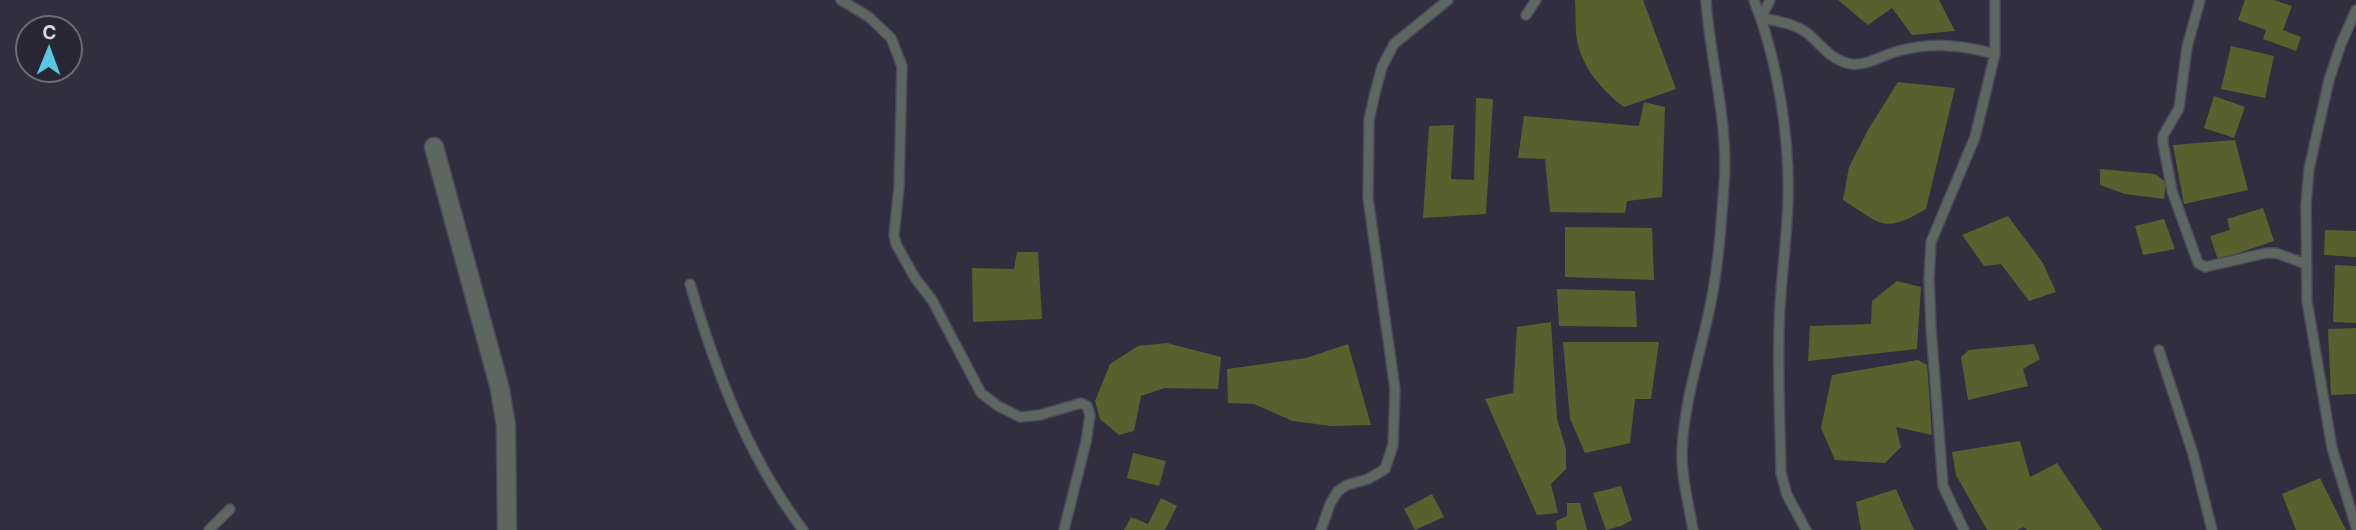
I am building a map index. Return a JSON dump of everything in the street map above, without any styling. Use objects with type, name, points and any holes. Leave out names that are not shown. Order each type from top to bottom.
[{"type":"street","points":[[434,147],[499,389],[506,426],[507,530]]},
{"type":"lane","points":[[841,0],[869,17],[891,38],[902,66],[899,187],[894,235],[900,252],[932,300],[981,393],[998,406],[1020,417],[1041,415],[1081,403],[1087,406],[1090,415],[1086,442],[1064,530]]},
{"type":"lane","points":[[1321,530],[1330,504],[1338,491],[1347,485],[1368,480],[1385,469],[1392,445],[1395,389],[1368,198],[1370,120],[1375,93],[1382,67],[1394,44],[1448,0]]},
{"type":"lane","points":[[1527,15],[1536,0]]},
{"type":"lane","points":[[1693,530],[1681,454],[1688,392],[1708,316],[1716,269],[1724,180],[1724,130],[1713,67],[1706,0]]},
{"type":"lane","points":[[1754,0],[1761,18],[1780,98],[1787,153],[1788,200],[1779,332],[1781,473],[1787,495],[1806,530]]},
{"type":"lane","points":[[1761,18],[1770,0]]},
{"type":"lane","points":[[1964,530],[1943,486],[1931,328],[1931,242],[1975,137],[1995,54],[1995,0]]},
{"type":"lane","points":[[2200,0],[2187,47],[2179,108],[2163,135],[2172,191],[2198,263],[2204,267],[2276,253],[2306,264]]},
{"type":"lane","points":[[2356,10],[2341,44],[2318,125],[2309,169],[2306,205],[2306,301],[2330,435],[2356,527]]},
{"type":"lane","points":[[1761,18],[1789,24],[1807,34],[1828,54],[1850,64],[1875,60],[1927,45],[1961,46],[1995,54]]},
{"type":"lane","points":[[690,284],[732,408],[756,457],[803,530]]},
{"type":"lane","points":[[2159,350],[2193,454],[2212,530]]},
{"type":"lane","points":[[209,530],[230,509]]},
{"type":"green space","points":[[1575,0],[1643,0],[1676,89],[1624,107],[1616,101],[1594,78],[1579,50]]},
{"type":"green space","points":[[1838,0],[1939,0],[1955,31],[1912,35],[1892,8],[1868,25]]},
{"type":"green space","points":[[2245,0],[2274,0],[2292,6],[2283,30],[2301,37],[2296,51],[2263,39],[2266,30],[2238,20]]},
{"type":"green space","points":[[2231,46],[2274,56],[2265,98],[2221,89]]},
{"type":"green space","points":[[1898,82],[1955,88],[1926,209],[1901,222],[1891,224],[1876,220],[1843,200],[1849,167],[1869,128]]},
{"type":"green space","points":[[2214,96],[2245,107],[2234,138],[2204,128]]},
{"type":"green space","points":[[1476,98],[1493,99],[1486,214],[1423,218],[1429,126],[1454,125],[1451,179],[1474,180]]},
{"type":"green space","points":[[1644,102],[1665,107],[1662,197],[1627,201],[1625,213],[1550,212],[1545,159],[1518,158],[1524,116],[1639,126]]},
{"type":"green space","points":[[2235,140],[2248,190],[2184,204],[2173,145]]},
{"type":"green space","points":[[2100,169],[2155,174],[2166,182],[2164,199],[2125,194],[2100,185]]},
{"type":"green space","points":[[2263,208],[2274,241],[2218,260],[2210,236],[2230,230],[2227,219]]},
{"type":"green space","points":[[2008,216],[2043,263],[2056,292],[2029,301],[2001,264],[1984,266],[1962,235]]},
{"type":"green space","points":[[2164,219],[2175,249],[2143,255],[2135,226]]},
{"type":"green space","points":[[1565,227],[1652,228],[1654,280],[1565,277]]},
{"type":"green space","points":[[2325,230],[2356,231],[2356,257],[2324,255]]},
{"type":"green space","points":[[1017,252],[1038,252],[1042,319],[973,322],[972,268],[1014,269]]},
{"type":"green space","points":[[2335,265],[2356,266],[2356,323],[2333,322]]},
{"type":"green space","points":[[1897,281],[1921,287],[1917,349],[1808,361],[1810,326],[1871,324],[1872,301]]},
{"type":"green space","points":[[1557,289],[1635,291],[1637,327],[1559,326]]},
{"type":"green space","points":[[1551,322],[1557,419],[1566,449],[1566,469],[1551,484],[1558,513],[1537,515],[1485,399],[1513,393],[1517,327]]},
{"type":"green space","points":[[2356,328],[2356,394],[2331,395],[2328,329]]},
{"type":"green space","points":[[1563,342],[1659,342],[1651,399],[1635,399],[1630,443],[1585,453],[1570,419]]},
{"type":"green space","points":[[1167,343],[1221,357],[1218,389],[1164,388],[1141,396],[1134,431],[1119,435],[1100,419],[1095,401],[1110,364],[1138,346]]},
{"type":"green space","points":[[1348,344],[1371,425],[1331,426],[1293,421],[1254,404],[1228,403],[1227,369],[1306,358]]},
{"type":"green space","points":[[2034,344],[2040,359],[2023,369],[2028,386],[1968,400],[1961,357],[1969,350]]},
{"type":"green space","points":[[1918,360],[1927,365],[1932,435],[1896,427],[1901,447],[1885,463],[1835,460],[1821,428],[1832,375]]},
{"type":"green space","points":[[2020,441],[2030,477],[2057,463],[2102,530],[2027,530],[2024,527],[2017,530],[1987,530],[1956,475],[1952,452]]},
{"type":"green space","points":[[1133,453],[1166,461],[1159,486],[1127,478]]},
{"type":"green space","points":[[2320,478],[2346,530],[2296,530],[2282,494]]},
{"type":"green space","points":[[1621,486],[1632,520],[1606,530],[1593,493]]},
{"type":"green space","points":[[1896,489],[1914,530],[1861,530],[1856,502]]},
{"type":"green space","points":[[1432,494],[1444,517],[1415,530],[1404,509]]},
{"type":"green space","points":[[1161,498],[1177,506],[1165,530],[1124,530],[1131,517],[1148,524]]},
{"type":"green space","points":[[1567,503],[1580,503],[1587,530],[1557,530],[1556,521],[1567,516]]}]
